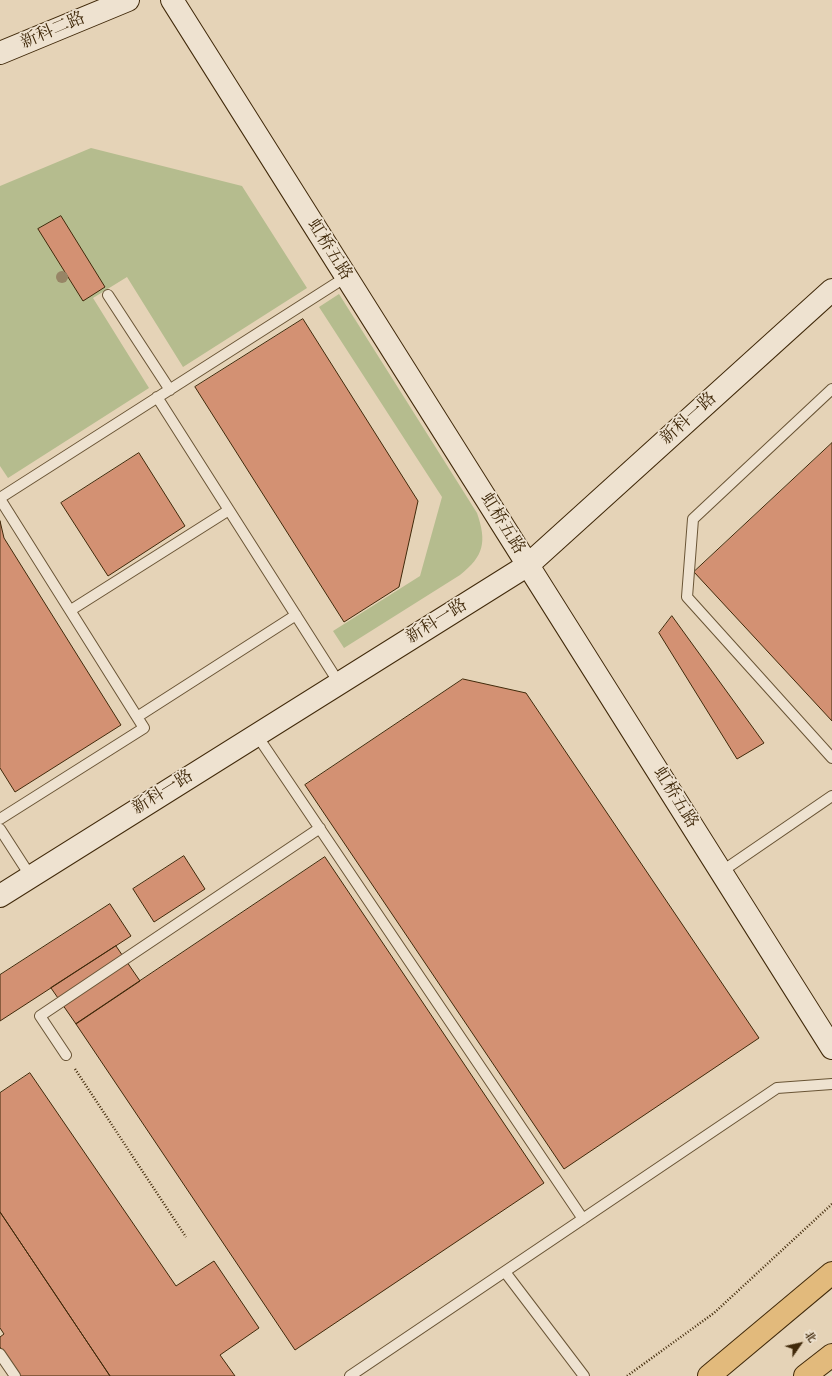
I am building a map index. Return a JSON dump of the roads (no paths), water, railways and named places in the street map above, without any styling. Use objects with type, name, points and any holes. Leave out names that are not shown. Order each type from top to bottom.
[{"type":"main road","points":[[709,1376],[832,1273]]},
{"type":"main road","points":[[805,1376],[832,1355]]},
{"type":"street","name":"新科二路","points":[[0,53],[128,0]]},
{"type":"street","name":"虹桥五路","points":[[172,0],[832,1048]]},
{"type":"street","name":"新科一路","points":[[0,896],[256,734],[528,565],[832,290]]},
{"type":"lane","points":[[0,819],[144,728],[0,498],[346,277]]},
{"type":"lane","points":[[108,295],[170,390]]},
{"type":"lane","points":[[832,389],[693,519],[686,597],[832,758]]},
{"type":"lane","points":[[158,397],[339,683]]},
{"type":"lane","points":[[71,610],[229,510]]},
{"type":"lane","points":[[137,717],[296,614]]},
{"type":"lane","points":[[256,734],[583,1219]]},
{"type":"lane","points":[[721,872],[832,796]]},
{"type":"lane","points":[[66,1055],[40,1016],[320,828]]},
{"type":"lane","points":[[0,829],[31,877]]},
{"type":"lane","points":[[350,1376],[777,1088],[832,1084]]},
{"type":"lane","points":[[505,1272],[584,1376]]},
{"type":"lane","points":[[0,1354],[15,1376]]}]
